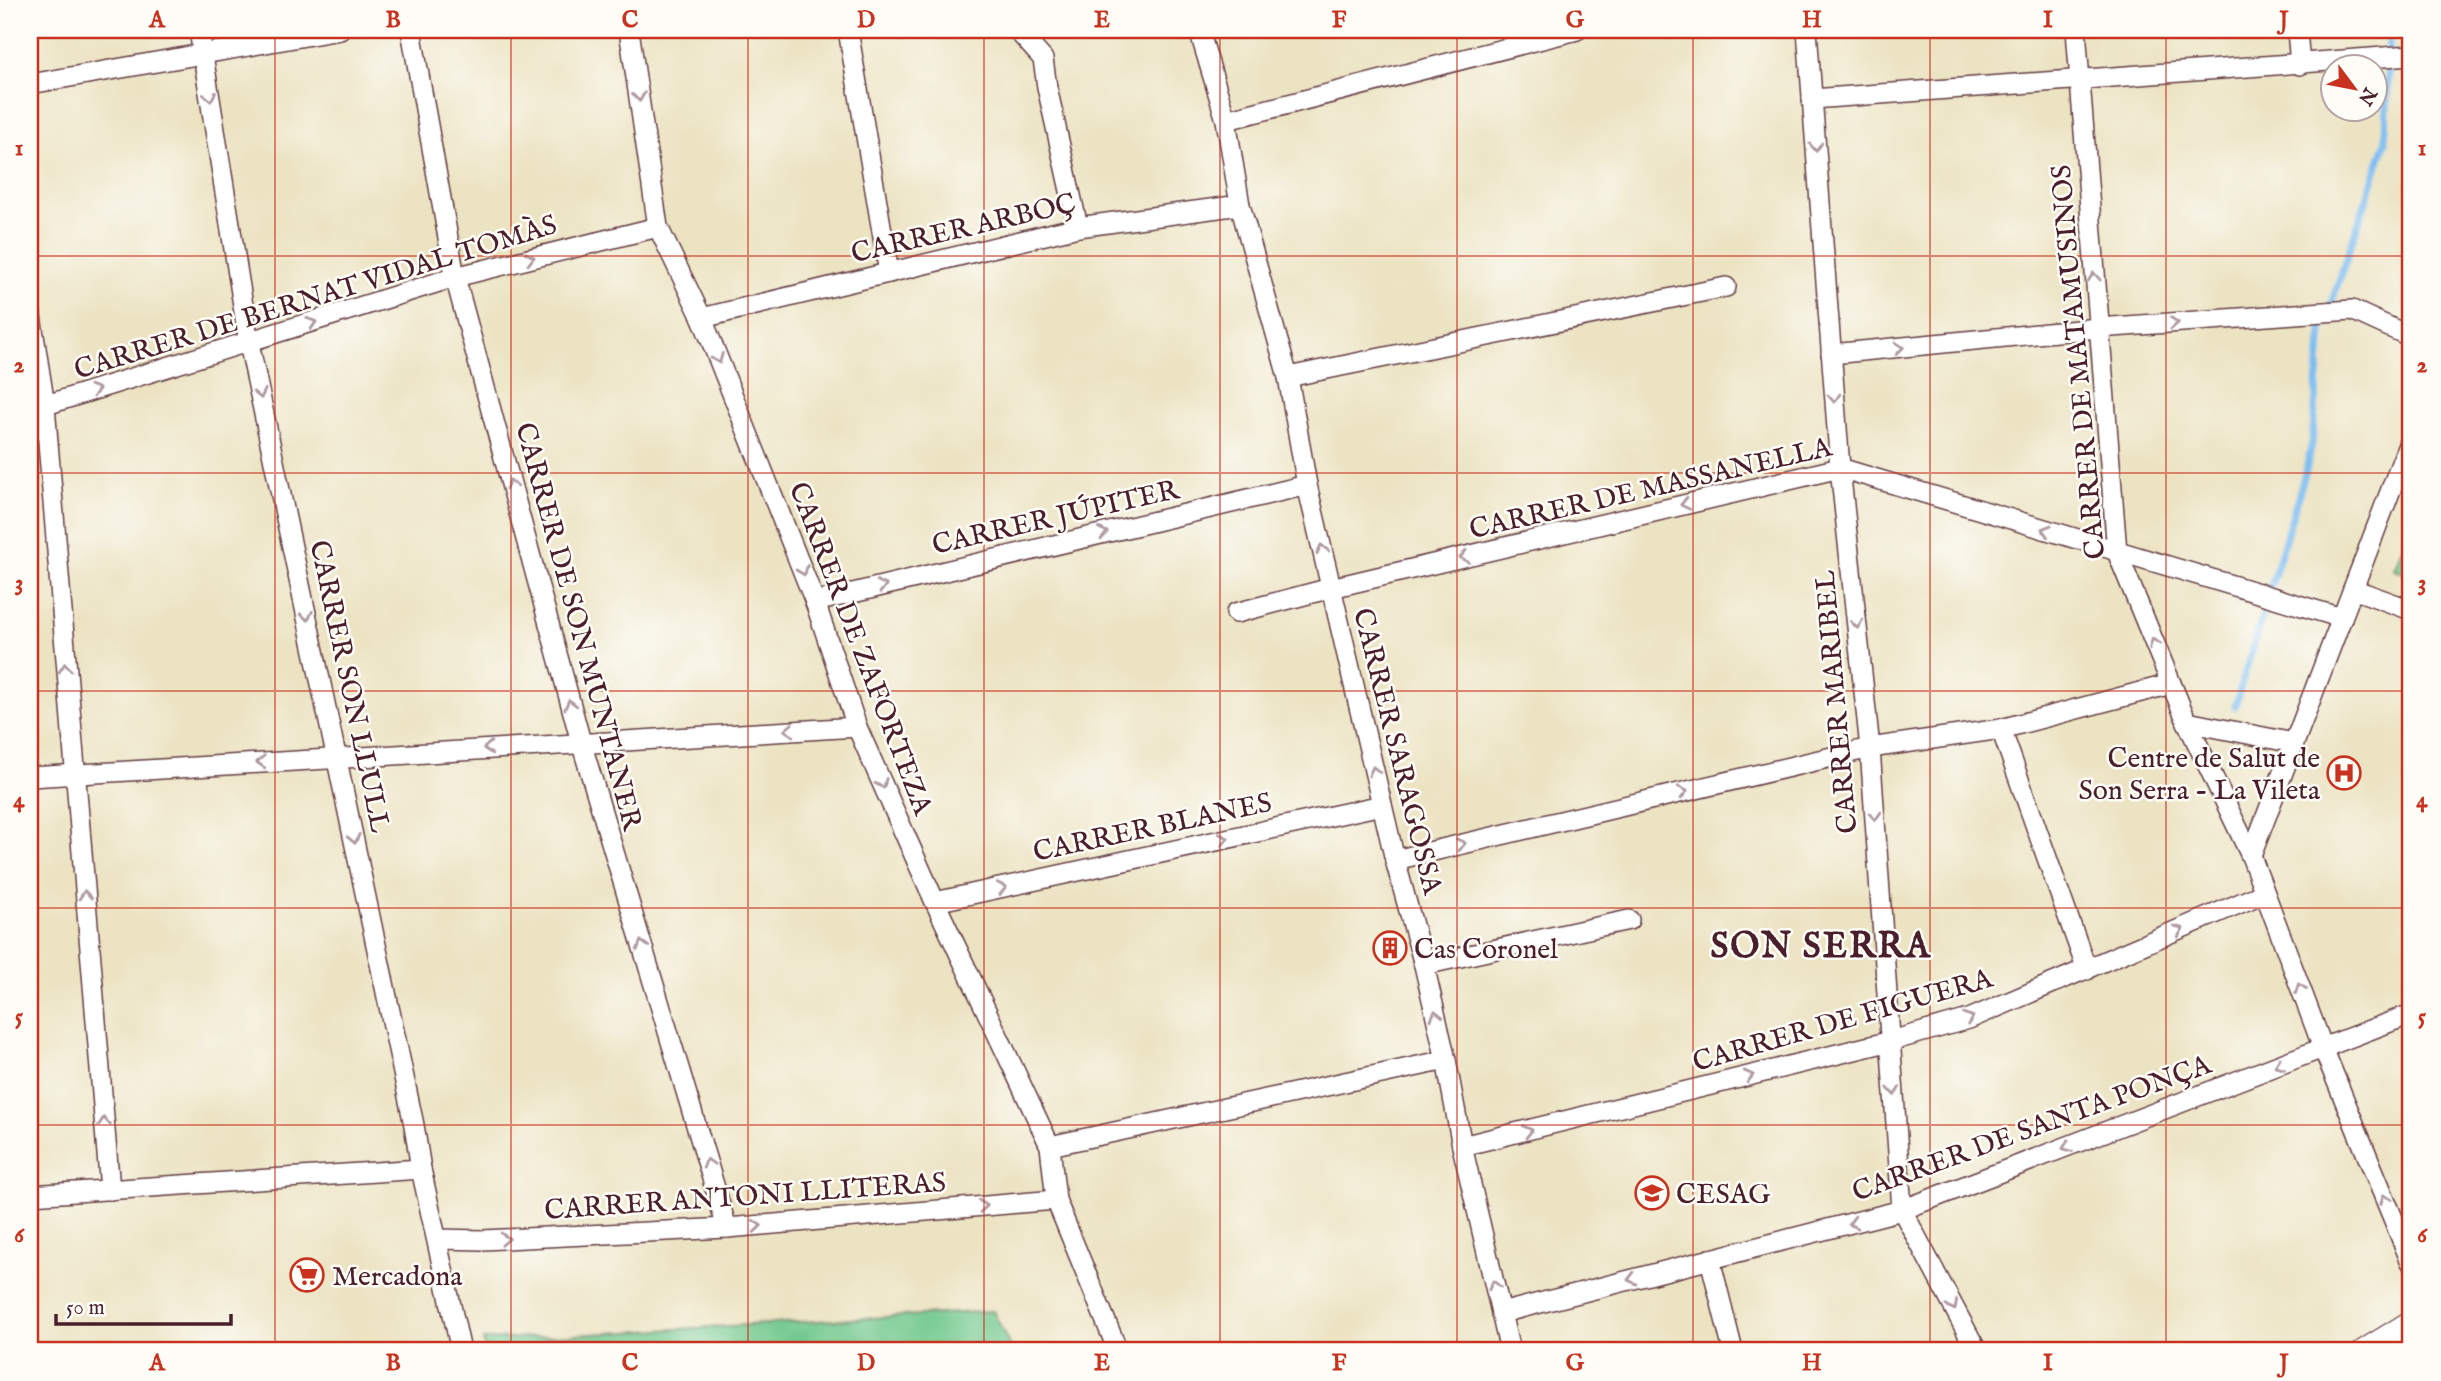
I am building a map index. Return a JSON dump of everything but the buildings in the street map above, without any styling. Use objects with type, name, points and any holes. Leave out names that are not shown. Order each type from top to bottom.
[{"type":"street","name":"CARRER SON LLULL","points":[[199,30],[249,344],[461,1351]]},
{"type":"street","points":[[30,84],[340,30]]},
{"type":"street","name":"CARRER DE SON MUNTANER","points":[[411,30],[455,277],[580,742],[727,1228]]},
{"type":"street","name":"CARRER DE ZAFORTEZA","points":[[629,30],[658,227],[702,318],[815,602],[857,727],[935,902],[1050,1146],[1056,1200],[1118,1351]]},
{"type":"street","points":[[848,30],[889,273]]},
{"type":"street","points":[[1017,30],[1043,60],[1078,227]]},
{"type":"street","points":[[1199,30],[1226,120],[1240,205]]},
{"type":"street","points":[[1226,120],[1577,30]]},
{"type":"street","name":"CARRER MARIBEL","points":[[1807,30],[1840,468],[1870,748],[1902,1210],[1976,1351]]},
{"type":"street","name":"CARRER DE MATAMUSINOS","points":[[2076,30],[2117,552],[2187,722],[2251,856],[2323,1048],[2411,1262]]},
{"type":"street","points":[[2297,30],[2300,65]]},
{"type":"street","points":[[1812,99],[2408,55]]},
{"type":"street","name":"CARRER ARBOÇ","points":[[702,318],[1078,227],[1240,205]]},
{"type":"street","name":"CARRER SARAGOSSA","points":[[1240,205],[1288,377],[1307,485],[1395,860],[1424,965],[1462,1146],[1510,1351]]},
{"type":"street","name":"CARRER DE BERNAT VIDAL TOMÀS","points":[[37,408],[249,344],[455,277],[658,227]]},
{"type":"street","points":[[1288,377],[1726,288]]},
{"type":"street","points":[[30,310],[110,1190]]},
{"type":"street","points":[[1831,354],[2098,328],[2352,310],[2411,337]]},
{"type":"street","points":[[2251,856],[2411,437]]},
{"type":"street","name":"CARRER DE MASSANELLA","points":[[1236,613],[1331,588],[1840,468],[2342,618]]},
{"type":"street","name":"CARRER JÚPITER","points":[[815,602],[1307,485]]},
{"type":"street","points":[[2353,589],[2411,610]]},
{"type":"street","points":[[1395,860],[1870,748],[2001,729],[2171,684]]},
{"type":"street","points":[[2187,722],[2294,743]]},
{"type":"street","points":[[30,777],[857,727]]},
{"type":"street","points":[[2001,729],[2087,970]]},
{"type":"street","name":"CARRER BLANES","points":[[935,902],[1382,805]]},
{"type":"street","name":"CARRER DE FIGUERA","points":[[1462,1146],[1891,1041],[1969,1019],[2264,893]]},
{"type":"street","points":[[1424,965],[1629,920]]},
{"type":"street","name":"CARRER DE SANTA PONÇA","points":[[1501,1313],[1902,1210],[2411,1014]]},
{"type":"street","points":[[1050,1146],[1446,1060]]},
{"type":"street","points":[[30,1195],[421,1169]]},
{"type":"street","name":"CARRER ANTONI LLITERAS","points":[[437,1239],[483,1240],[727,1228],[1056,1200]]},
{"type":"street","points":[[1710,1259],[1733,1351]]},
{"type":"street","points":[[2364,1351],[2411,1322]]},
{"type":"green space","points":[[2411,524],[2411,574],[2394,569]]},
{"type":"green space","points":[[993,1311],[1012,1351],[485,1351],[483,1340]]},
{"type":"waterway","points":[[2235,706],[2306,470],[2312,443],[2322,331],[2386,141],[2389,30]]},
{"type":"place","name":"Centre de Salut de Son Serra - La Vileta","points":[[2344,773]]},
{"type":"place","name":"Cas Coronel","points":[[1390,948]]},
{"type":"place","name":"CESAG","points":[[1652,1193]]},
{"type":"place","name":"Mercadona","points":[[307,1275]]},
{"type":"district","name":"SON SERRA","points":[[1821,945]]}]
